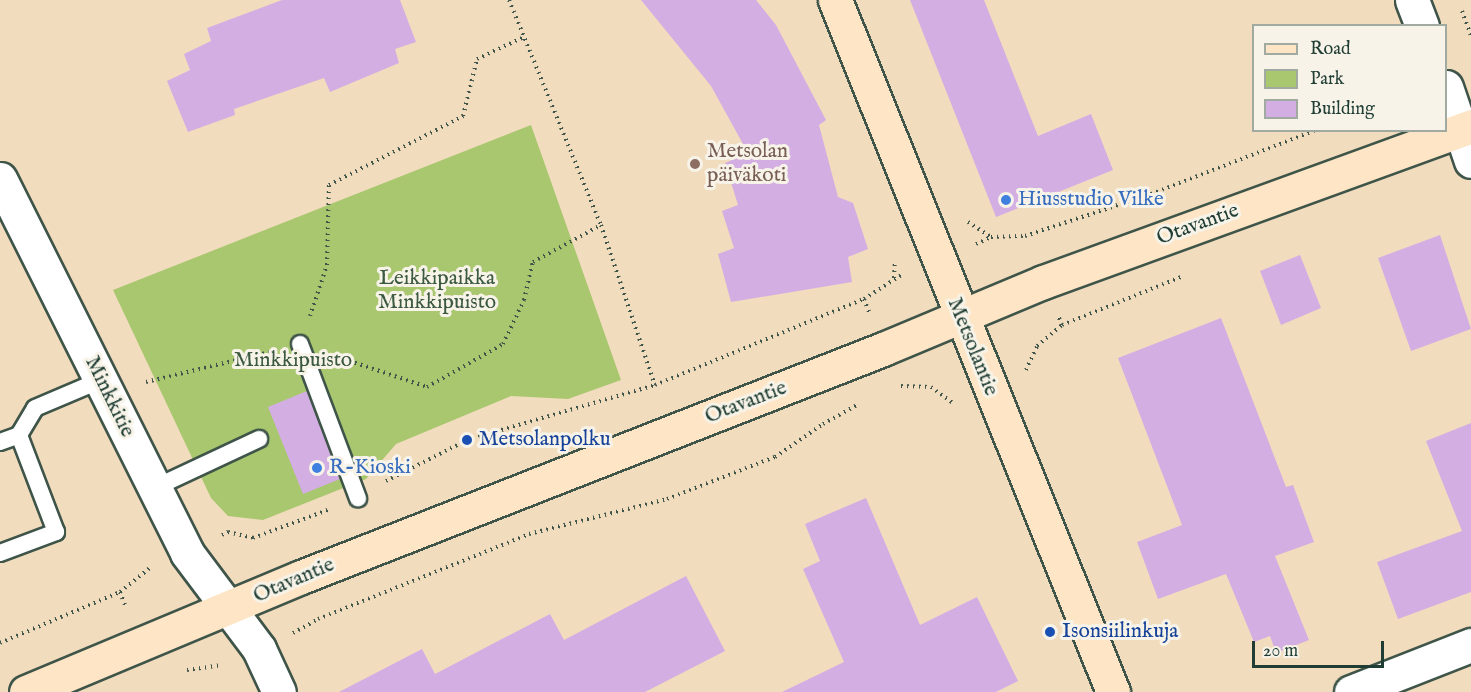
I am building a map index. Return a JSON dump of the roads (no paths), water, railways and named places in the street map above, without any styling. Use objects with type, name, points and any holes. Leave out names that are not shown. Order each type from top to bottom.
[{"type":"street","name":"Metsolantie","points":[[835,0],[937,261],[1113,692]]},
{"type":"street","points":[[1412,0],[1421,24]]},
{"type":"street","points":[[1447,89],[1465,128],[1471,161]]},
{"type":"street","name":"Otavantie","points":[[26,692],[301,577],[883,349],[1043,282],[1465,128]]},
{"type":"street","name":"Minkkitie","points":[[0,178],[187,553],[259,649],[279,692]]},
{"type":"street","points":[[1351,692],[1471,645]]},
{"type":"lane","points":[[300,344],[358,498]]},
{"type":"lane","points":[[0,442],[19,435],[35,408],[101,380]]},
{"type":"lane","points":[[0,553],[56,532],[19,435]]},
{"type":"lane","points":[[154,488],[259,439]]},
{"type":"place","name":"Metsolan päiväkoti","points":[[695,164]]},
{"type":"place","name":"Hiusstudio Vilke","points":[[1006,200]]},
{"type":"place","name":"Metsolanpolku","points":[[467,440]]},
{"type":"place","name":"R-Kioski","points":[[317,468]]},
{"type":"place","name":"Isonsiilinkuja","points":[[1050,632]]},
{"type":"park label","name":"Leikkipaikka Minkkipuisto","points":[[437,291]]},
{"type":"park label","name":"Minkkipuisto","points":[[293,361]]}]
